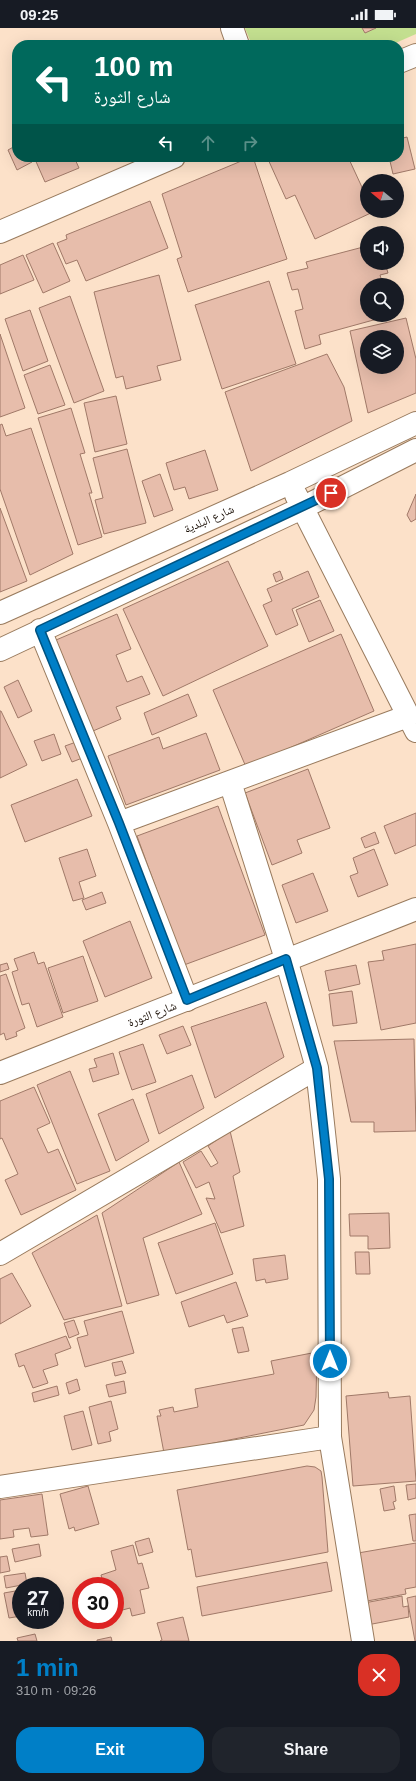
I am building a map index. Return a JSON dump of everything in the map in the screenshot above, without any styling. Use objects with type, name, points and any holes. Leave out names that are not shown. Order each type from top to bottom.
[{"type":"street","points":[[232,28],[236,40]]},
{"type":"street","points":[[404,60],[416,54]]},
{"type":"street","points":[[0,232],[162,162]]},
{"type":"street","name":"شارع البلدية","points":[[0,613],[290,483],[416,423]]},
{"type":"street","points":[[0,650],[302,508],[416,450]]},
{"type":"street","points":[[119,823],[230,782],[412,723],[290,483]]},
{"type":"street","points":[[40,630],[119,823],[187,1000]]},
{"type":"street","points":[[230,782],[286,959],[317,1068],[329,1179],[330,1437],[363,1641]]},
{"type":"street","name":"شارع الثورة","points":[[0,1073],[416,909]]},
{"type":"street","points":[[0,1254],[317,1068]]},
{"type":"street","points":[[0,1487],[330,1437]]},
{"type":"green space","points":[[245,28],[416,28],[416,34],[402,40],[250,40]]},
{"type":"building","points":[[362,28],[376,28],[365,33]]},
{"type":"building","points":[[407,137],[415,169],[393,174],[390,162],[404,162],[404,138]]},
{"type":"building","points":[[12,148],[12,159],[8,150]]},
{"type":"building","points":[[13,162],[32,162],[17,170]]},
{"type":"building","points":[[36,162],[76,162],[79,168],[45,182]]},
{"type":"building","points":[[239,162],[255,162],[287,259],[188,292],[177,259],[182,257],[162,194]]},
{"type":"building","points":[[269,162],[350,162],[360,183],[360,218],[315,239],[295,195],[286,199]]},
{"type":"building","points":[[150,201],[168,248],[86,281],[77,260],[66,264],[57,243],[67,239],[66,235]]},
{"type":"building","points":[[53,243],[70,281],[43,293],[26,255]]},
{"type":"building","points":[[360,248],[360,270],[387,270],[388,273],[380,275],[381,278],[360,278],[360,322],[366,322],[319,335],[321,344],[305,349],[295,311],[303,309],[298,289],[292,290],[287,273],[308,268],[306,262]]},
{"type":"building","points":[[23,255],[34,280],[0,294],[0,265]]},
{"type":"building","points":[[159,275],[181,360],[157,366],[161,380],[126,389],[123,376],[116,378],[94,292]]},
{"type":"building","points":[[269,281],[296,364],[222,389],[195,305]]},
{"type":"building","points":[[70,296],[104,391],[74,403],[39,308]]},
{"type":"building","points":[[30,310],[48,361],[23,371],[5,319]]},
{"type":"building","points":[[404,318],[406,318],[416,359],[416,393],[368,413],[350,331],[389,322],[404,322]]},
{"type":"building","points":[[0,334],[25,408],[0,417]]},
{"type":"building","points":[[327,354],[344,387],[352,421],[251,471],[225,392]]},
{"type":"building","points":[[50,365],[65,405],[38,414],[24,375]]},
{"type":"building","points":[[116,396],[127,444],[95,452],[84,403]]},
{"type":"building","points":[[71,408],[85,453],[80,454],[92,493],[89,493],[102,537],[78,545],[38,418]]},
{"type":"building","points":[[2,424],[6,436],[31,428],[73,554],[30,575],[0,489],[0,425]]},
{"type":"building","points":[[127,449],[146,523],[104,534],[95,500],[103,498],[93,458]]},
{"type":"building","points":[[205,450],[218,490],[189,499],[185,487],[174,490],[166,463]]},
{"type":"building","points":[[160,474],[173,510],[154,517],[142,481]]},
{"type":"building","points":[[416,494],[416,519],[411,522],[407,515]]},
{"type":"building","points":[[0,508],[27,581],[0,592]]},
{"type":"building","points":[[228,561],[268,646],[163,696],[123,609]]},
{"type":"building","points":[[280,571],[283,579],[276,582],[273,574]]},
{"type":"building","points":[[308,571],[319,597],[292,609],[298,625],[276,635],[263,605],[272,601],[267,589]]},
{"type":"building","points":[[320,600],[334,631],[309,642],[296,610]]},
{"type":"building","points":[[117,614],[131,649],[116,655],[127,682],[142,676],[150,694],[116,707],[121,719],[93,731],[56,640]]},
{"type":"building","points":[[341,634],[374,711],[246,767],[213,690]]},
{"type":"building","points":[[18,680],[32,711],[18,718],[4,687]]},
{"type":"building","points":[[188,694],[197,716],[152,735],[144,713]]},
{"type":"building","points":[[0,711],[27,765],[0,778]]},
{"type":"building","points":[[206,733],[220,770],[126,805],[108,756],[159,737],[163,749]]},
{"type":"building","points":[[54,734],[61,754],[42,761],[34,741]]},
{"type":"building","points":[[79,741],[85,757],[72,762],[65,746]]},
{"type":"building","points":[[308,769],[330,828],[297,840],[302,853],[272,865],[245,793]]},
{"type":"building","points":[[77,779],[92,816],[25,842],[11,805]]},
{"type":"building","points":[[218,806],[265,935],[184,965],[137,836]]},
{"type":"building","points":[[416,813],[416,845],[395,854],[384,826]]},
{"type":"building","points":[[375,832],[379,843],[365,848],[361,838]]},
{"type":"building","points":[[87,849],[96,876],[79,882],[84,898],[73,901],[59,858]]},
{"type":"building","points":[[374,849],[388,885],[358,897],[350,876],[358,873],[353,858]]},
{"type":"building","points":[[313,873],[328,911],[296,923],[282,885]]},
{"type":"building","points":[[102,892],[106,903],[86,910],[82,900]]},
{"type":"building","points":[[130,921],[152,978],[105,997],[83,941]]},
{"type":"building","points":[[416,944],[416,1023],[381,1030],[368,962],[384,960],[382,951]]},
{"type":"building","points":[[34,952],[38,964],[44,962],[63,1017],[37,1027],[29,1003],[22,1005],[12,972],[18,970],[14,959]]},
{"type":"building","points":[[83,956],[98,1001],[63,1013],[48,968]]},
{"type":"building","points":[[7,963],[9,969],[0,972],[0,965]]},
{"type":"building","points":[[356,965],[360,984],[329,991],[325,971]]},
{"type":"building","points":[[6,974],[25,1028],[16,1032],[17,1036],[6,1040],[4,1033],[0,1035],[0,976]]},
{"type":"building","points":[[352,991],[357,1023],[333,1026],[329,994]]},
{"type":"building","points":[[266,1002],[284,1057],[215,1098],[191,1027]]},
{"type":"building","points":[[183,1026],[191,1045],[167,1054],[159,1035]]},
{"type":"building","points":[[414,1039],[416,1131],[374,1132],[374,1122],[351,1122],[334,1041]]},
{"type":"building","points":[[143,1044],[156,1082],[132,1090],[119,1052]]},
{"type":"building","points":[[113,1053],[119,1074],[93,1082],[89,1069],[97,1067],[94,1059]]},
{"type":"building","points":[[70,1071],[110,1171],[77,1184],[37,1085]]},
{"type":"building","points":[[192,1075],[204,1108],[159,1134],[146,1094]]},
{"type":"building","points":[[34,1087],[50,1123],[37,1129],[48,1153],[58,1149],[76,1190],[21,1215],[5,1180],[18,1174],[2,1138],[0,1139],[0,1101]]},
{"type":"building","points":[[133,1099],[149,1141],[116,1161],[98,1114]]},
{"type":"building","points":[[230,1131],[240,1172],[233,1176],[244,1226],[221,1233],[206,1198],[215,1199],[209,1182],[196,1188],[183,1162],[201,1151],[211,1167],[218,1163],[208,1146]]},
{"type":"building","points":[[179,1162],[202,1214],[143,1238],[159,1295],[127,1304],[102,1213]]},
{"type":"building","points":[[389,1213],[390,1248],[368,1249],[368,1236],[350,1236],[349,1214]]},
{"type":"building","points":[[97,1215],[122,1306],[64,1320],[32,1253]]},
{"type":"building","points":[[215,1223],[233,1274],[176,1294],[158,1243]]},
{"type":"building","points":[[355,1252],[369,1252],[370,1274],[356,1274]]},
{"type":"building","points":[[285,1255],[288,1279],[266,1283],[265,1279],[256,1281],[253,1259]]},
{"type":"building","points":[[12,1273],[31,1306],[0,1324],[0,1279]]},
{"type":"building","points":[[236,1282],[248,1316],[227,1323],[224,1315],[189,1327],[181,1302]]},
{"type":"building","points":[[122,1311],[134,1353],[85,1367],[77,1338],[88,1335],[84,1321]]},
{"type":"building","points":[[74,1320],[79,1334],[69,1338],[64,1323]]},
{"type":"building","points":[[243,1327],[249,1351],[238,1353],[232,1329]]},
{"type":"building","points":[[66,1336],[71,1348],[55,1354],[58,1365],[43,1370],[48,1383],[33,1388],[24,1365],[19,1367],[15,1354]]},
{"type":"building","points":[[317,1352],[316,1397],[314,1410],[304,1425],[164,1453],[157,1416],[161,1416],[159,1410],[173,1407],[174,1412],[198,1407],[195,1389],[274,1374],[271,1361]]},
{"type":"building","points":[[122,1361],[126,1373],[115,1376],[112,1363]]},
{"type":"building","points":[[77,1379],[80,1390],[69,1394],[66,1383]]},
{"type":"building","points":[[124,1381],[126,1393],[109,1397],[106,1385]]},
{"type":"building","points":[[57,1386],[59,1395],[34,1402],[32,1393]]},
{"type":"building","points":[[388,1392],[389,1398],[410,1396],[416,1481],[353,1486],[346,1396]]},
{"type":"building","points":[[111,1401],[118,1429],[109,1432],[111,1441],[98,1444],[89,1407]]},
{"type":"building","points":[[83,1411],[92,1445],[72,1450],[64,1416]]},
{"type":"building","points":[[307,1466],[315,1467],[321,1471],[328,1552],[196,1577],[191,1549],[188,1550],[177,1490]]},
{"type":"building","points":[[416,1484],[416,1498],[408,1500],[406,1485]]},
{"type":"building","points":[[88,1486],[99,1524],[75,1531],[74,1527],[69,1529],[60,1494]]},
{"type":"building","points":[[394,1486],[396,1501],[393,1502],[395,1509],[384,1511],[380,1489]]},
{"type":"building","points":[[42,1494],[48,1535],[31,1537],[29,1528],[13,1530],[14,1537],[0,1539],[0,1500]]},
{"type":"building","points":[[416,1514],[416,1541],[413,1541],[409,1515]]},
{"type":"building","points":[[149,1538],[153,1552],[139,1556],[135,1542]]},
{"type":"building","points":[[416,1543],[416,1587],[405,1589],[406,1594],[367,1601],[358,1553]]},
{"type":"building","points":[[39,1544],[41,1556],[15,1562],[12,1549]]},
{"type":"building","points":[[133,1545],[138,1564],[142,1563],[149,1588],[140,1590],[145,1613],[132,1616],[130,1608],[124,1610],[124,1577],[102,1577],[101,1575],[116,1570],[111,1551]]},
{"type":"building","points":[[7,1556],[10,1571],[0,1573],[0,1557]]},
{"type":"building","points":[[327,1562],[332,1591],[202,1616],[197,1587]]},
{"type":"building","points":[[25,1573],[26,1577],[12,1577],[12,1587],[6,1588],[4,1576]]},
{"type":"building","points":[[12,1592],[12,1618],[9,1618],[4,1593]]},
{"type":"building","points":[[402,1596],[403,1607],[408,1606],[409,1617],[367,1625],[364,1603]]},
{"type":"building","points":[[416,1596],[416,1641],[415,1641],[407,1598]]},
{"type":"building","points":[[183,1617],[189,1641],[160,1641],[162,1640],[157,1623]]},
{"type":"building","points":[[35,1634],[37,1641],[18,1641],[17,1638]]},
{"type":"building","points":[[111,1637],[112,1641],[97,1641],[97,1640]]},
{"type":"route","points":[[330,1361],[329,1179],[317,1068],[286,959],[187,1000],[119,823],[40,630],[302,508],[331,493]]}]
